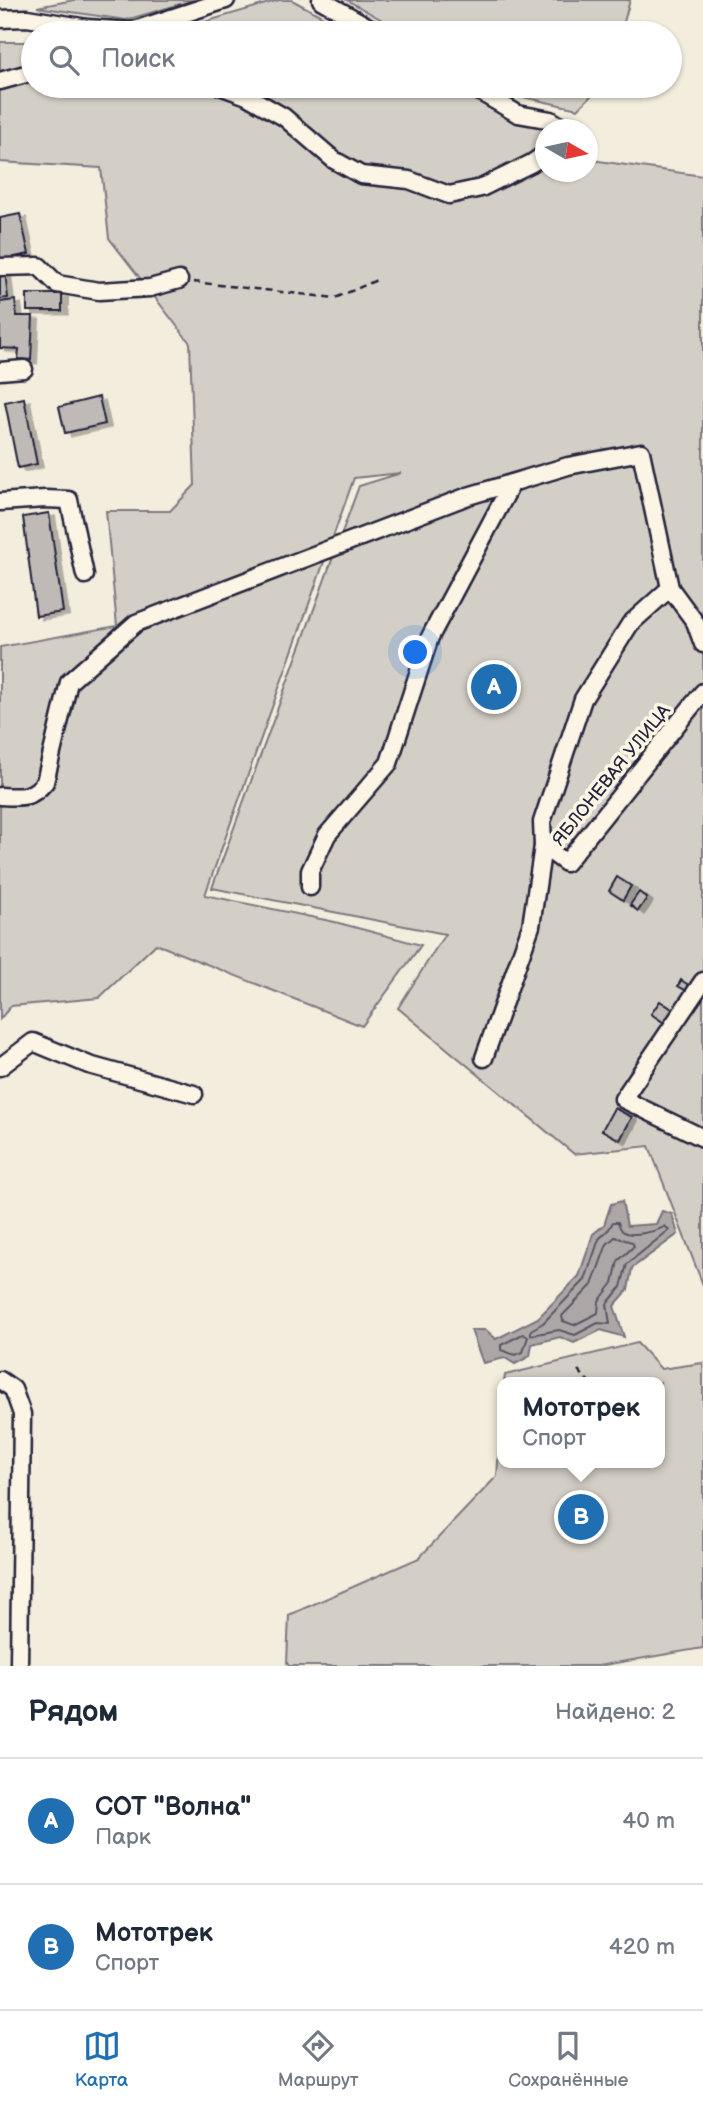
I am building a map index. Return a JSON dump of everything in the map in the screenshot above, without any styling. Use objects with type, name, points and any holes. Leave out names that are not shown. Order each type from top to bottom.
[{"type":"street","points":[[162,21],[226,0]]},
{"type":"street","points":[[321,0],[358,21]]},
{"type":"street","points":[[0,19],[27,18],[45,21]]},
{"type":"street","points":[[0,81],[21,75]]},
{"type":"street","points":[[251,98],[284,117],[334,160],[361,175],[409,180],[449,195],[481,188],[535,161]]},
{"type":"street","points":[[491,98],[518,114],[546,119]]},
{"type":"street","points":[[0,267],[39,266],[57,284],[100,291],[150,289],[180,280]]},
{"type":"street","points":[[0,371],[24,369]]},
{"type":"street","points":[[0,796],[22,797],[37,792],[45,782],[69,682],[136,622],[468,496],[568,466],[640,453],[670,588],[695,622],[703,643]]},
{"type":"street","points":[[310,887],[310,871],[327,835],[389,763],[430,637],[512,483]]},
{"type":"street","points":[[0,502],[69,500],[85,575]]},
{"type":"street","points":[[484,1058],[531,926],[543,846],[542,822],[583,699],[630,624],[670,588]]},
{"type":"street","name":"ЯБЛОНЕВАЯ УЛИЦА","points":[[543,846],[566,863],[703,692]]},
{"type":"street","points":[[703,981],[622,1099],[703,1138]]},
{"type":"street","points":[[0,1067],[33,1042],[89,1065],[194,1094]]},
{"type":"street","points":[[0,1380],[13,1389],[29,1414],[26,1585],[19,1666]]},
{"type":"path","points":[[180,280],[335,298],[379,279]]},
{"type":"path","points":[[578,1370],[584,1377]]},
{"type":"shaded area","points":[[74,0],[194,0],[126,20],[37,7]]},
{"type":"shaded area","points":[[279,0],[292,0],[331,21],[208,21]]},
{"type":"shaded area","points":[[347,0],[630,0],[624,21],[384,21]]},
{"type":"shaded area","points":[[0,42],[21,42],[21,98],[473,98],[535,126],[535,182],[598,182],[598,161],[703,176],[703,1285],[649,1146],[574,1154],[398,1008],[445,934],[212,888],[359,486],[401,473],[354,478],[205,895],[335,922],[421,945],[362,1026],[156,944],[99,998],[11,1006],[0,1019],[0,647],[117,626],[106,511],[170,511],[195,485],[190,343],[109,238],[101,168],[0,162]]},
{"type":"shaded area","points":[[527,98],[589,98],[578,109]]},
{"type":"shaded area","points":[[637,1343],[661,1369],[703,1363],[703,1648],[598,1666],[289,1666],[289,1615],[419,1558],[497,1476],[498,1468],[665,1468],[665,1377],[505,1375]]},
{"type":"water","points":[[622,1201],[627,1226],[656,1224],[662,1211],[672,1214],[678,1234],[632,1268],[628,1290],[614,1306],[624,1337],[601,1330],[574,1343],[560,1337],[532,1344],[530,1356],[515,1364],[505,1358],[483,1363],[471,1330],[486,1330],[496,1339],[538,1318],[579,1276],[593,1234],[604,1225],[611,1204]]},
{"type":"building","points":[[20,214],[29,254],[0,260],[0,218]]},
{"type":"building","points":[[5,271],[8,298],[0,299],[0,272]]},
{"type":"building","points":[[27,294],[62,294],[62,311],[27,311]]},
{"type":"building","points":[[15,300],[17,316],[33,316],[31,360],[18,359],[19,349],[0,348],[0,302]]},
{"type":"building","points":[[99,397],[105,424],[65,433],[59,407]]},
{"type":"building","points":[[24,398],[37,464],[18,468],[5,402]]},
{"type":"building","points":[[49,513],[63,612],[36,616],[23,517]]},
{"type":"building","points":[[617,877],[631,886],[623,900],[609,891]]},
{"type":"building","points":[[639,892],[647,898],[638,911],[630,905]]},
{"type":"building","points":[[681,980],[690,986],[687,991],[678,986]]},
{"type":"building","points":[[660,1001],[675,1011],[666,1024],[651,1014]]},
{"type":"building","points":[[614,1108],[632,1117],[620,1140],[602,1130]]},
{"type":"place","name":"СОТ \"Волна\"","points":[[494,687]]},
{"type":"place","name":"Мототрек","points":[[581,1517]]}]
